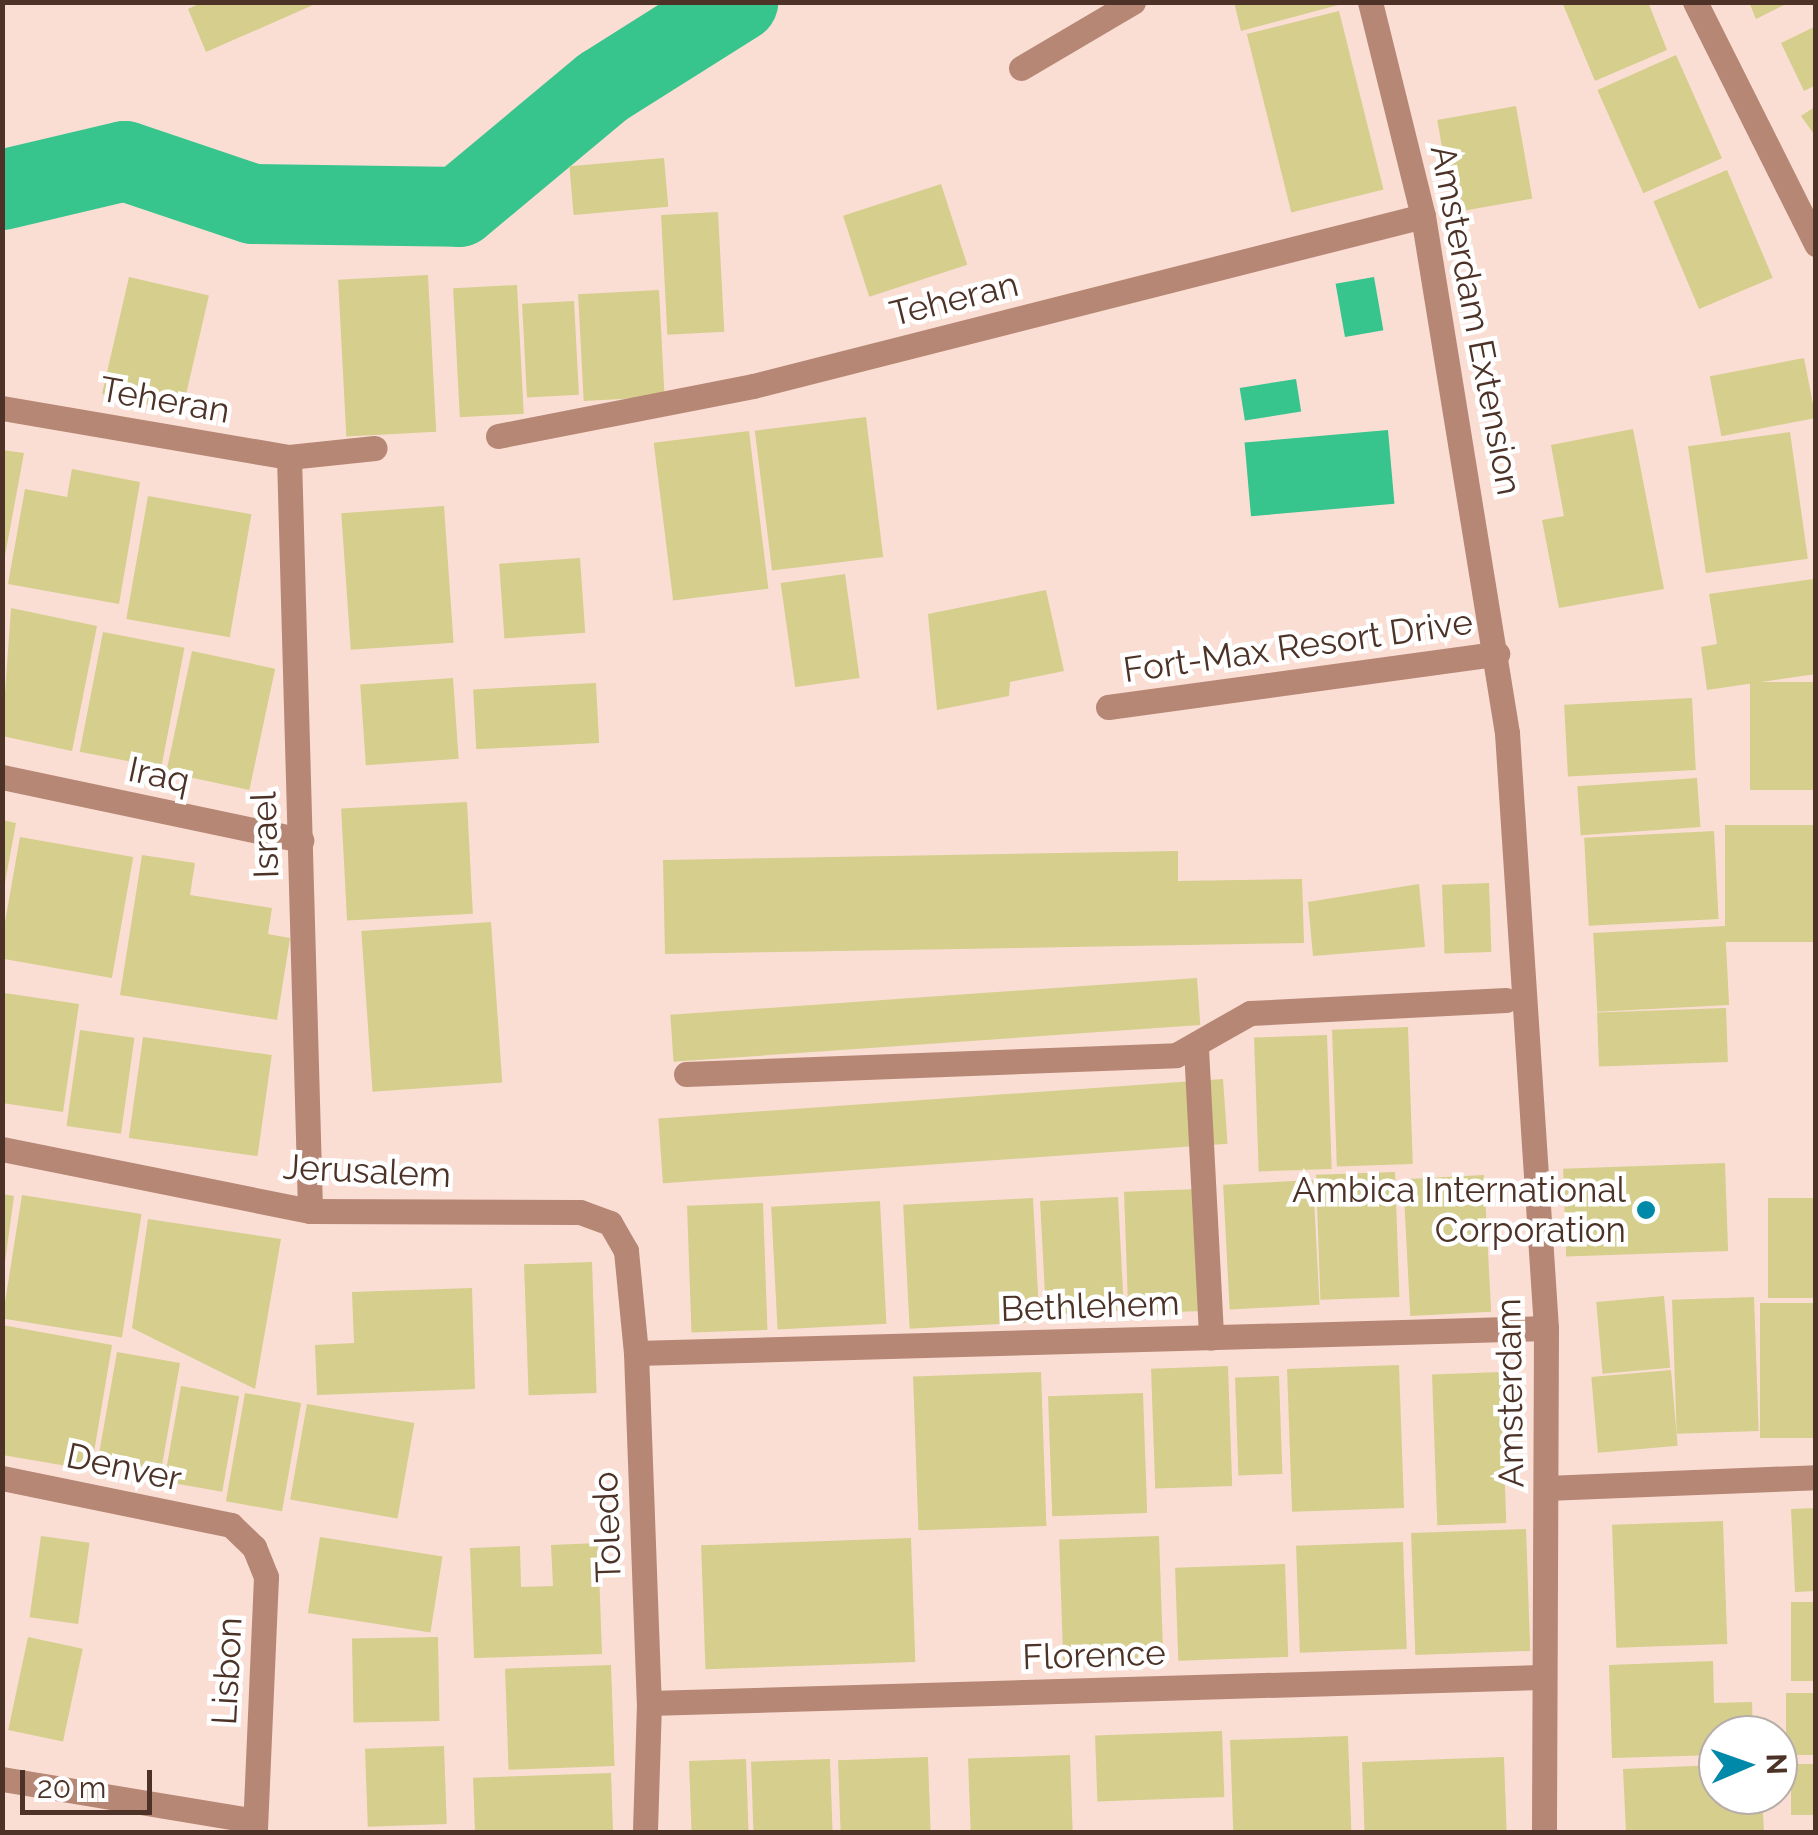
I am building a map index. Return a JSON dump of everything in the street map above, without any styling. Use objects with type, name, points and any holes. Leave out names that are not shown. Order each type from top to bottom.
[{"type":"street","points":[[1021,68],[1133,2]]},
{"type":"street","name":"Amsterdam Extension","points":[[1370,2],[1424,216],[1497,654]]},
{"type":"street","points":[[1695,2],[1816,244]]},
{"type":"street","name":"Teheran","points":[[498,436],[753,386],[1424,216]]},
{"type":"street","name":"Teheran","points":[[2,408],[289,457],[375,448]]},
{"type":"street","name":"Israel","points":[[289,457],[310,1211]]},
{"type":"street","name":"Fort-Max Resort Drive","points":[[1108,708],[1497,654]]},
{"type":"street","name":"Amsterdam","points":[[1497,654],[1530,1000],[1546,1328],[1541,1676],[1544,1832]]},
{"type":"street","name":"Iraq","points":[[2,777],[301,840]]},
{"type":"street","points":[[686,1074],[1196,1048],[1221,1024],[1250,1013],[1506,1000]]},
{"type":"street","points":[[1196,1048],[1210,1338]]},
{"type":"street","name":"Jerusalem","points":[[2,1149],[310,1211],[580,1212],[610,1223]]},
{"type":"street","name":"Toledo","points":[[610,1223],[626,1251],[636,1353],[649,1703],[645,1832]]},
{"type":"street","name":"Bethlehem","points":[[636,1353],[1546,1328]]},
{"type":"street","points":[[1546,1488],[1816,1477]]},
{"type":"street","name":"Denver","points":[[2,1478],[231,1525]]},
{"type":"street","name":"Lisbon","points":[[231,1525],[254,1547],[266,1577],[255,1827]]},
{"type":"street","name":"Florence","points":[[649,1703],[1541,1676]]},
{"type":"street","points":[[2,1779],[255,1827]]},
{"type":"shaded area","points":[[1374,277],[1383,330],[1345,337],[1336,284]]},
{"type":"shaded area","points":[[1296,379],[1301,412],[1245,421],[1240,388]]},
{"type":"shaded area","points":[[1388,430],[1394,504],[1251,516],[1245,443]]},
{"type":"building","points":[[203,2],[320,2],[206,52],[188,9]]},
{"type":"building","points":[[1234,2],[1342,2],[1342,4],[1241,31]]},
{"type":"building","points":[[1562,2],[1648,2],[1667,50],[1595,81]]},
{"type":"building","points":[[1749,2],[1790,2],[1756,19]]},
{"type":"building","points":[[1339,11],[1384,190],[1291,213],[1247,34]]},
{"type":"building","points":[[1816,26],[1816,85],[1804,91],[1781,43]]},
{"type":"building","points":[[1676,55],[1722,158],[1643,193],[1597,90]]},
{"type":"building","points":[[1516,106],[1532,199],[1454,212],[1437,120]]},
{"type":"building","points":[[1816,106],[1816,137],[1801,116]]},
{"type":"building","points":[[664,158],[668,207],[574,215],[569,166]]},
{"type":"building","points":[[1727,170],[1773,278],[1699,309],[1653,201]]},
{"type":"building","points":[[941,184],[967,265],[869,297],[843,216]]},
{"type":"building","points":[[718,212],[724,332],[667,335],[661,215]]},
{"type":"building","points":[[428,275],[436,432],[346,436],[338,280]]},
{"type":"building","points":[[129,277],[209,295],[182,412],[102,394]]},
{"type":"building","points":[[517,285],[524,414],[460,417],[453,288]]},
{"type":"building","points":[[659,290],[665,397],[584,401],[578,294]]},
{"type":"building","points":[[574,301],[579,395],[527,398],[522,304]]},
{"type":"building","points":[[1804,358],[1816,418],[1721,436],[1710,376]]},
{"type":"building","points":[[866,417],[883,557],[772,571],[755,431]]},
{"type":"building","points":[[1633,429],[1664,589],[1559,608],[1542,520],[1564,516],[1551,445]]},
{"type":"building","points":[[749,431],[768,589],[673,601],[654,443]]},
{"type":"building","points":[[1790,432],[1808,559],[1706,573],[1688,446]]},
{"type":"building","points":[[2,450],[24,453],[4,561],[2,561]]},
{"type":"building","points":[[72,469],[140,482],[119,604],[8,584],[25,489],[67,497]]},
{"type":"building","points":[[148,496],[251,514],[230,637],[126,619]]},
{"type":"building","points":[[444,506],[454,643],[351,650],[341,513]]},
{"type":"building","points":[[580,558],[585,633],[504,638],[499,564]]},
{"type":"building","points":[[845,574],[860,678],[795,687],[781,583]]},
{"type":"building","points":[[1813,579],[1816,674],[1707,690],[1701,647],[1717,644],[1709,594]]},
{"type":"building","points":[[1046,590],[1064,671],[1010,682],[1009,696],[937,710],[928,614]]},
{"type":"building","points":[[11,608],[97,626],[72,751],[2,736]]},
{"type":"building","points":[[103,632],[184,648],[161,768],[80,752]]},
{"type":"building","points":[[192,651],[275,669],[249,790],[166,772]]},
{"type":"building","points":[[453,678],[459,759],[366,765],[360,684]]},
{"type":"building","points":[[1750,682],[1816,682],[1816,790],[1750,790]]},
{"type":"building","points":[[596,683],[599,743],[476,749],[473,689]]},
{"type":"building","points":[[1692,698],[1696,770],[1568,777],[1564,705]]},
{"type":"building","points":[[1697,778],[1700,827],[1581,835],[1577,786]]},
{"type":"building","points":[[467,802],[473,914],[347,920],[341,809]]},
{"type":"building","points":[[2,820],[16,823],[4,888],[2,888]]},
{"type":"building","points":[[1725,825],[1816,825],[1816,942],[1725,942]]},
{"type":"building","points":[[1714,831],[1719,919],[1589,926],[1584,838]]},
{"type":"building","points":[[20,837],[133,857],[112,978],[2,959]]},
{"type":"building","points":[[1178,851],[1178,881],[1302,879],[1304,943],[665,954],[663,860]]},
{"type":"building","points":[[142,855],[195,863],[190,895],[272,908],[268,934],[290,938],[277,1020],[120,995]]},
{"type":"building","points":[[1489,883],[1491,952],[1444,954],[1442,885]]},
{"type":"building","points":[[1419,884],[1425,947],[1313,956],[1308,902]]},
{"type":"building","points":[[491,922],[502,1083],[373,1092],[361,931]]},
{"type":"building","points":[[1725,926],[1729,1005],[1597,1012],[1593,933]]},
{"type":"building","points":[[1197,978],[1200,1025],[674,1062],[670,1015]]},
{"type":"building","points":[[4,993],[79,1004],[63,1112],[2,1103]]},
{"type":"building","points":[[1726,1008],[1728,1062],[1599,1066],[1597,1013]]},
{"type":"building","points":[[1408,1027],[1413,1164],[1337,1167],[1332,1030]]},
{"type":"building","points":[[80,1030],[134,1038],[121,1134],[67,1126]]},
{"type":"building","points":[[1327,1035],[1332,1169],[1259,1171],[1254,1038]]},
{"type":"building","points":[[143,1037],[272,1055],[258,1156],[129,1138]]},
{"type":"building","points":[[1223,1079],[1228,1144],[663,1183],[658,1118]]},
{"type":"building","name":"Ambica International Corporation","points":[[1725,1163],[1728,1251],[1566,1257],[1563,1169]]},
{"type":"building","points":[[1395,1172],[1399,1297],[1320,1300],[1316,1175]]},
{"type":"building","points":[[1484,1175],[1491,1312],[1410,1316],[1403,1179]]},
{"type":"building","points":[[1313,1180],[1320,1305],[1230,1310],[1223,1185]]},
{"type":"building","points":[[1200,1189],[1204,1311],[1128,1314],[1124,1192]]},
{"type":"building","points":[[2,1194],[14,1196],[5,1262],[2,1262]]},
{"type":"building","points":[[22,1195],[142,1214],[122,1337],[2,1318]]},
{"type":"building","points":[[1118,1197],[1124,1311],[1046,1315],[1040,1201]]},
{"type":"building","points":[[1033,1198],[1039,1322],[910,1329],[903,1205]]},
{"type":"building","points":[[1768,1198],[1816,1198],[1816,1298],[1768,1298]]},
{"type":"building","points":[[880,1201],[886,1324],[778,1330],[771,1207]]},
{"type":"building","points":[[763,1203],[767,1330],[691,1333],[687,1206]]},
{"type":"building","points":[[148,1219],[281,1239],[255,1389],[132,1328]]},
{"type":"building","points":[[592,1262],[597,1393],[529,1395],[524,1264]]},
{"type":"building","points":[[472,1288],[475,1389],[317,1395],[315,1345],[354,1343],[352,1292]]},
{"type":"building","points":[[1664,1296],[1670,1368],[1603,1374],[1596,1302]]},
{"type":"building","points":[[1754,1297],[1759,1431],[1677,1434],[1672,1300]]},
{"type":"building","points":[[1760,1303],[1816,1303],[1816,1438],[1760,1438]]},
{"type":"building","points":[[2,1325],[112,1345],[91,1470],[2,1455]]},
{"type":"building","points":[[117,1352],[180,1363],[161,1471],[98,1460]]},
{"type":"building","points":[[1399,1365],[1404,1508],[1292,1512],[1287,1369]]},
{"type":"building","points":[[1228,1366],[1232,1486],[1155,1489],[1151,1369]]},
{"type":"building","points":[[1671,1370],[1678,1446],[1598,1453],[1591,1377]]},
{"type":"building","points":[[1041,1372],[1046,1526],[918,1530],[913,1376]]},
{"type":"building","points":[[1501,1372],[1506,1523],[1437,1525],[1432,1374]]},
{"type":"building","points":[[1279,1376],[1282,1474],[1238,1475],[1235,1378]]},
{"type":"building","points":[[181,1386],[239,1396],[222,1492],[164,1482]]},
{"type":"building","points":[[245,1393],[301,1403],[282,1511],[226,1501]]},
{"type":"building","points":[[1143,1393],[1147,1513],[1052,1516],[1048,1396]]},
{"type":"building","points":[[307,1404],[414,1423],[398,1518],[290,1500]]},
{"type":"building","points":[[1816,1508],[1816,1591],[1795,1592],[1791,1509]]},
{"type":"building","points":[[1723,1521],[1727,1644],[1616,1648],[1612,1525]]},
{"type":"building","points":[[1526,1529],[1530,1651],[1415,1655],[1411,1533]]},
{"type":"building","points":[[41,1536],[90,1543],[78,1624],[30,1617]]},
{"type":"building","points":[[1159,1536],[1163,1657],[1063,1660],[1059,1539]]},
{"type":"building","points":[[320,1537],[442,1556],[430,1632],[308,1613]]},
{"type":"building","points":[[911,1538],[915,1662],[705,1669],[701,1545]]},
{"type":"building","points":[[1403,1542],[1407,1649],[1300,1653],[1296,1546]]},
{"type":"building","points":[[598,1543],[602,1654],[474,1658],[470,1548],[520,1546],[521,1587],[553,1586],[551,1545]]},
{"type":"building","points":[[1285,1564],[1288,1657],[1178,1661],[1175,1568]]},
{"type":"building","points":[[1791,1602],[1816,1602],[1816,1681],[1791,1681]]},
{"type":"building","points":[[28,1637],[83,1649],[63,1742],[8,1730]]},
{"type":"building","points":[[438,1637],[439,1721],[353,1722],[352,1639]]},
{"type":"building","points":[[1713,1661],[1714,1703],[1752,1702],[1752,1715],[1698,1715],[1698,1756],[1612,1758],[1609,1665]]},
{"type":"building","points":[[611,1665],[615,1766],[509,1770],[505,1669]]},
{"type":"building","points":[[1786,1693],[1816,1693],[1816,1755],[1798,1755],[1798,1715],[1786,1715]]},
{"type":"building","points":[[1222,1731],[1224,1797],[1097,1801],[1095,1735]]},
{"type":"building","points":[[1348,1736],[1351,1832],[1233,1832],[1230,1740]]},
{"type":"building","points":[[444,1746],[447,1824],[368,1827],[365,1749]]},
{"type":"building","points":[[1070,1755],[1073,1832],[971,1832],[968,1759]]},
{"type":"building","points":[[928,1757],[931,1832],[841,1832],[838,1760]]},
{"type":"building","points":[[1504,1757],[1507,1832],[1365,1832],[1362,1762]]},
{"type":"building","points":[[746,1759],[749,1832],[692,1832],[689,1761]]},
{"type":"building","points":[[830,1759],[833,1832],[754,1832],[751,1762]]},
{"type":"building","points":[[1798,1764],[1816,1764],[1816,1815],[1798,1815]]},
{"type":"building","points":[[1698,1766],[1698,1815],[1763,1815],[1764,1832],[1626,1832],[1623,1769]]},
{"type":"building","points":[[611,1773],[613,1832],[475,1832],[473,1778]]},
{"type":"waterway","points":[[2,190],[125,161],[253,204],[459,207],[603,87],[738,2]]},
{"type":"place","name":"Ambica International Corporation","points":[[1646,1210]]}]
